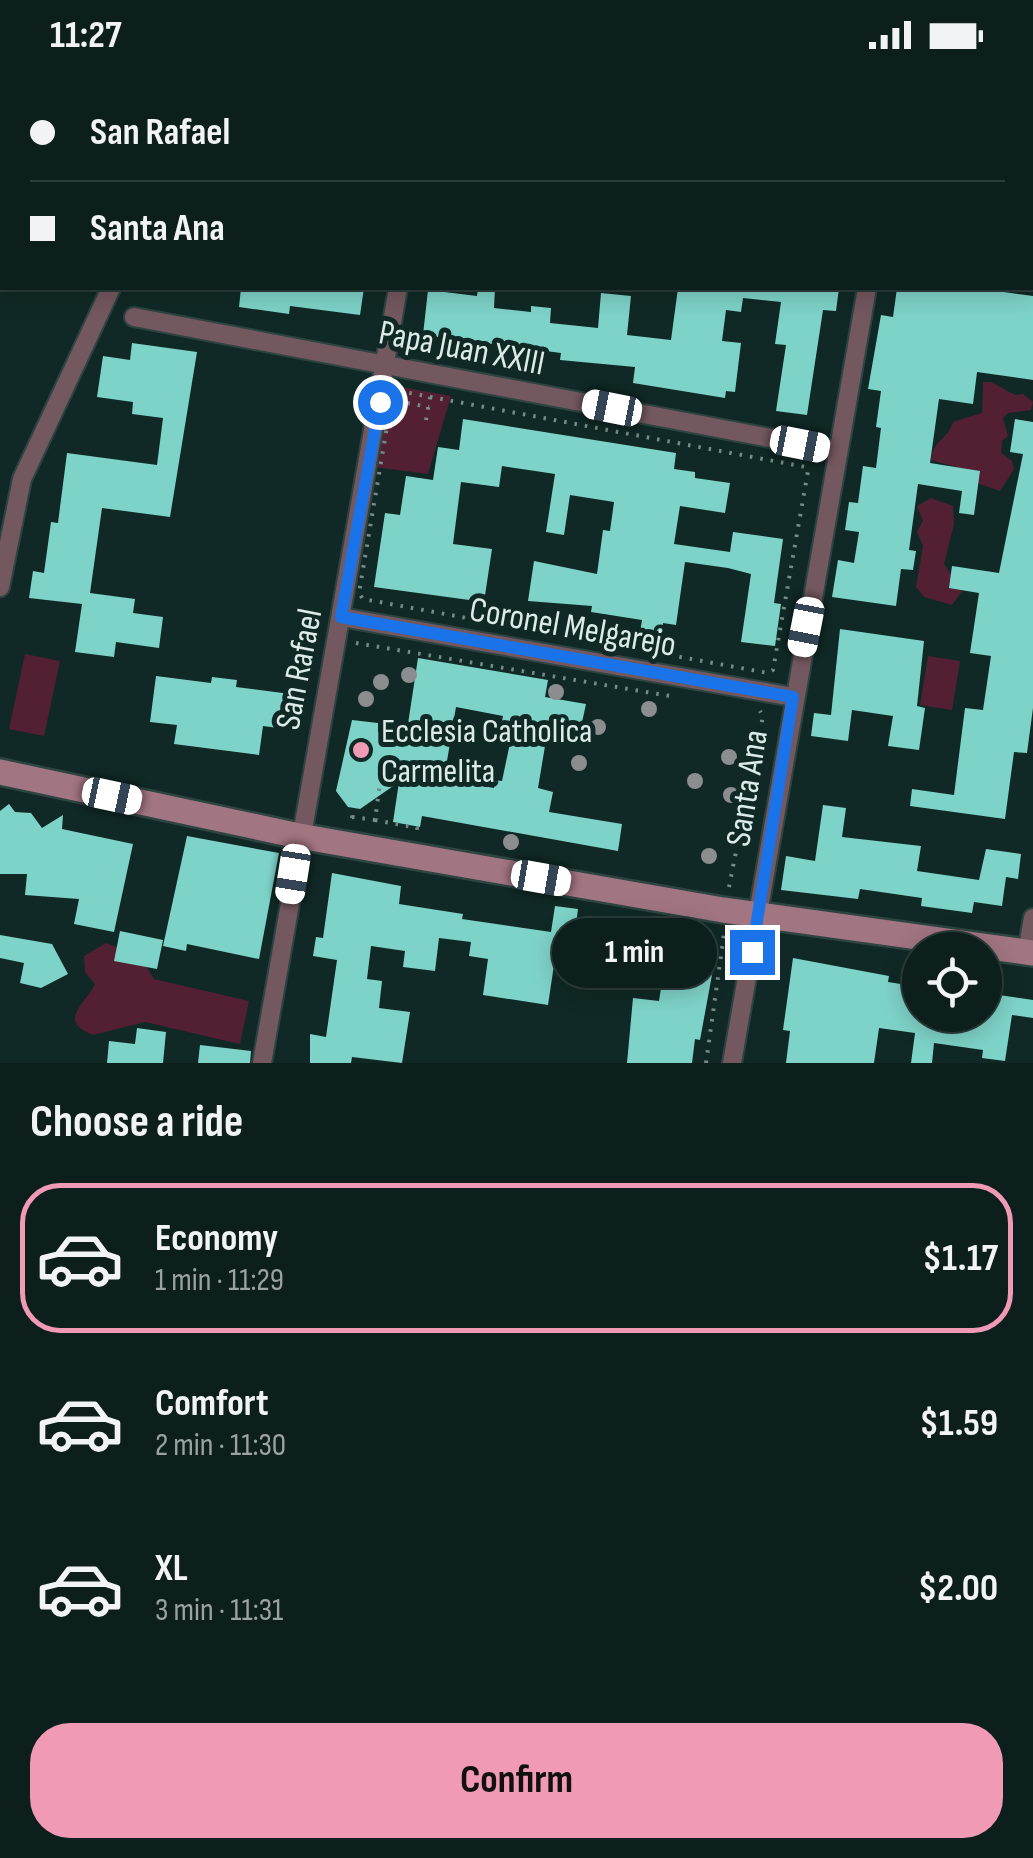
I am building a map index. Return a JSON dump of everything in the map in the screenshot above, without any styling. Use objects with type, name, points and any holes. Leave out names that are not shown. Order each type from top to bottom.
[{"type":"street","points":[[0,587],[22,479],[110,290]]},
{"type":"street","name":"San Rafael","points":[[262,1063],[398,290]]},
{"type":"street","name":"Santa Ana","points":[[732,1063],[867,290]]},
{"type":"street","name":"Papa Juan XXIII","points":[[134,317],[838,451]]},
{"type":"street","name":"Coronel Melgarejo","points":[[341,617],[793,697]]},
{"type":"street","points":[[0,772],[299,836],[759,915],[1030,952],[1033,918]]},
{"type":"path","name":"Papa Juan XXIII","points":[[392,397],[399,392],[430,397],[806,467],[773,670]]},
{"type":"path","points":[[426,420],[430,397]]},
{"type":"path","points":[[388,464],[398,404],[428,407]]},
{"type":"path","name":"Coronel Melgarejo","points":[[350,646],[356,643],[684,698]]},
{"type":"path","name":"Santa Ana","points":[[729,891],[762,714]]},
{"type":"path","points":[[375,820],[380,783],[386,784]]},
{"type":"path","points":[[354,808],[352,816],[417,828]]},
{"type":"path","points":[[706,1063],[725,931]]},
{"type":"shaded area","points":[[983,382],[991,382],[1015,395],[1023,394],[1033,402],[1031,410],[1008,413],[1003,418],[1008,436],[1002,441],[1001,453],[1012,461],[1014,469],[1000,491],[971,481],[956,467],[931,460],[953,422],[982,413]]},
{"type":"shaded area","points":[[396,386],[451,396],[428,474],[374,467],[388,391]]},
{"type":"shaded area","points":[[931,498],[953,506],[954,524],[944,564],[962,591],[952,605],[924,597],[916,587],[923,546],[917,531],[923,521],[917,506]]},
{"type":"shaded area","points":[[25,654],[60,661],[44,736],[9,729]]},
{"type":"shaded area","points":[[928,656],[960,661],[952,710],[920,705]]},
{"type":"shaded area","points":[[106,943],[140,956],[154,979],[249,1001],[240,1044],[145,1022],[93,1035],[82,1030],[75,1018],[95,984],[85,972],[84,956]]},
{"type":"building","points":[[241,290],[364,290],[360,315],[290,306],[289,314],[239,307]]},
{"type":"building","points":[[428,290],[477,296],[478,290],[495,290],[494,308],[531,312],[531,306],[551,308],[550,323],[598,328],[601,293],[631,296],[627,335],[671,340],[678,290],[839,290],[836,311],[823,310],[807,415],[776,411],[786,345],[775,344],[781,302],[743,298],[741,312],[726,310],[722,341],[741,343],[735,392],[726,391],[725,398],[633,383],[635,367],[560,360],[561,353],[423,335]]},
{"type":"building","points":[[897,290],[990,290],[1033,296],[1033,380],[977,372],[973,404],[939,399],[930,463],[980,471],[974,515],[959,513],[962,491],[918,484],[909,550],[916,551],[913,570],[901,569],[896,606],[832,597],[838,560],[854,563],[859,532],[845,530],[849,502],[858,503],[863,466],[876,468],[881,391],[868,389],[881,315],[893,317]]},
{"type":"building","points":[[132,343],[197,352],[170,517],[102,508],[90,593],[135,599],[133,613],[163,617],[159,648],[116,642],[114,657],[75,652],[82,604],[29,598],[33,571],[44,573],[51,522],[58,523],[67,453],[157,465],[163,418],[132,414],[133,402],[97,397],[103,356],[130,360]]},
{"type":"building","points":[[463,419],[676,453],[674,469],[695,472],[695,478],[730,483],[725,513],[680,506],[674,544],[730,552],[733,532],[783,539],[774,603],[781,604],[775,646],[741,642],[751,574],[728,568],[685,562],[676,625],[663,623],[662,635],[640,632],[642,620],[591,612],[592,606],[528,601],[534,561],[597,574],[603,530],[610,531],[614,502],[570,495],[564,535],[546,532],[555,474],[502,466],[499,487],[461,482],[453,544],[492,549],[484,602],[374,587],[385,513],[400,515],[406,476],[433,480],[438,447],[459,450]]},
{"type":"building","points":[[1015,419],[1033,422],[1033,708],[1027,753],[1014,752],[1005,819],[910,806],[912,789],[954,795],[965,708],[983,710],[991,656],[970,653],[979,593],[949,588],[952,566],[999,573],[1023,454],[1010,452]]},
{"type":"building","points":[[840,629],[924,641],[917,706],[925,708],[919,750],[888,746],[893,716],[852,710],[848,741],[811,736],[814,713],[831,715]]},
{"type":"building","points":[[418,658],[548,680],[545,697],[586,704],[581,727],[549,722],[538,788],[553,792],[549,812],[622,824],[618,851],[422,816],[420,827],[393,822],[399,782],[360,809],[348,807],[336,791],[352,720],[378,723],[378,732],[406,737]],"holes":[[[456,707],[503,716],[502,721],[514,724],[502,781],[495,780],[494,788],[444,779]]]},
{"type":"building","points":[[156,676],[211,683],[212,677],[237,680],[236,687],[298,695],[294,730],[263,726],[259,755],[174,744],[177,725],[150,722]]},
{"type":"building","points":[[9,804],[15,812],[31,813],[42,828],[63,815],[62,829],[133,844],[114,932],[74,924],[79,899],[25,895],[27,874],[0,874],[0,811]]},
{"type":"building","points":[[823,805],[846,808],[842,837],[921,846],[917,871],[979,880],[986,849],[1021,854],[1018,879],[1006,877],[1002,906],[974,902],[972,913],[921,906],[922,898],[860,889],[858,899],[781,890],[786,856],[815,861]]},
{"type":"building","points":[[187,836],[279,853],[259,959],[187,944],[186,951],[163,946]]},
{"type":"building","points":[[332,873],[401,886],[399,904],[463,914],[462,919],[551,932],[555,906],[578,909],[574,940],[558,938],[548,1005],[483,995],[488,959],[469,956],[471,942],[439,938],[435,971],[403,967],[405,951],[371,946],[367,979],[382,981],[379,1008],[410,1012],[402,1063],[352,1057],[351,1063],[310,1063],[310,1034],[326,1037],[337,960],[313,956],[316,937],[323,938]]},
{"type":"building","points":[[671,925],[712,931],[708,963],[714,964],[700,1040],[695,1039],[692,1063],[627,1063],[633,998],[659,1001]]},
{"type":"building","points":[[120,931],[163,940],[157,969],[114,961]]},
{"type":"building","points":[[0,935],[52,944],[68,974],[41,988],[20,983],[24,963],[0,958]]},
{"type":"building","points":[[793,958],[889,976],[888,982],[902,984],[902,1031],[879,1028],[874,1063],[786,1063],[790,1031],[783,1030]]},
{"type":"building","points":[[1002,995],[1033,1000],[1033,1018],[1012,1015],[1005,1061],[982,1058],[983,1050],[934,1043],[932,1063],[911,1063],[915,1033],[908,1032],[1002,1032]]},
{"type":"building","points":[[137,1028],[166,1032],[163,1063],[107,1063],[109,1041],[135,1044]]},
{"type":"building","points":[[200,1045],[251,1051],[250,1063],[198,1063]]},
{"type":"place","name":"Ecclesia Catholica Carmelita","points":[[361,750]]},
{"type":"route","points":[[380,402],[341,617],[793,697],[752,952]]}]
